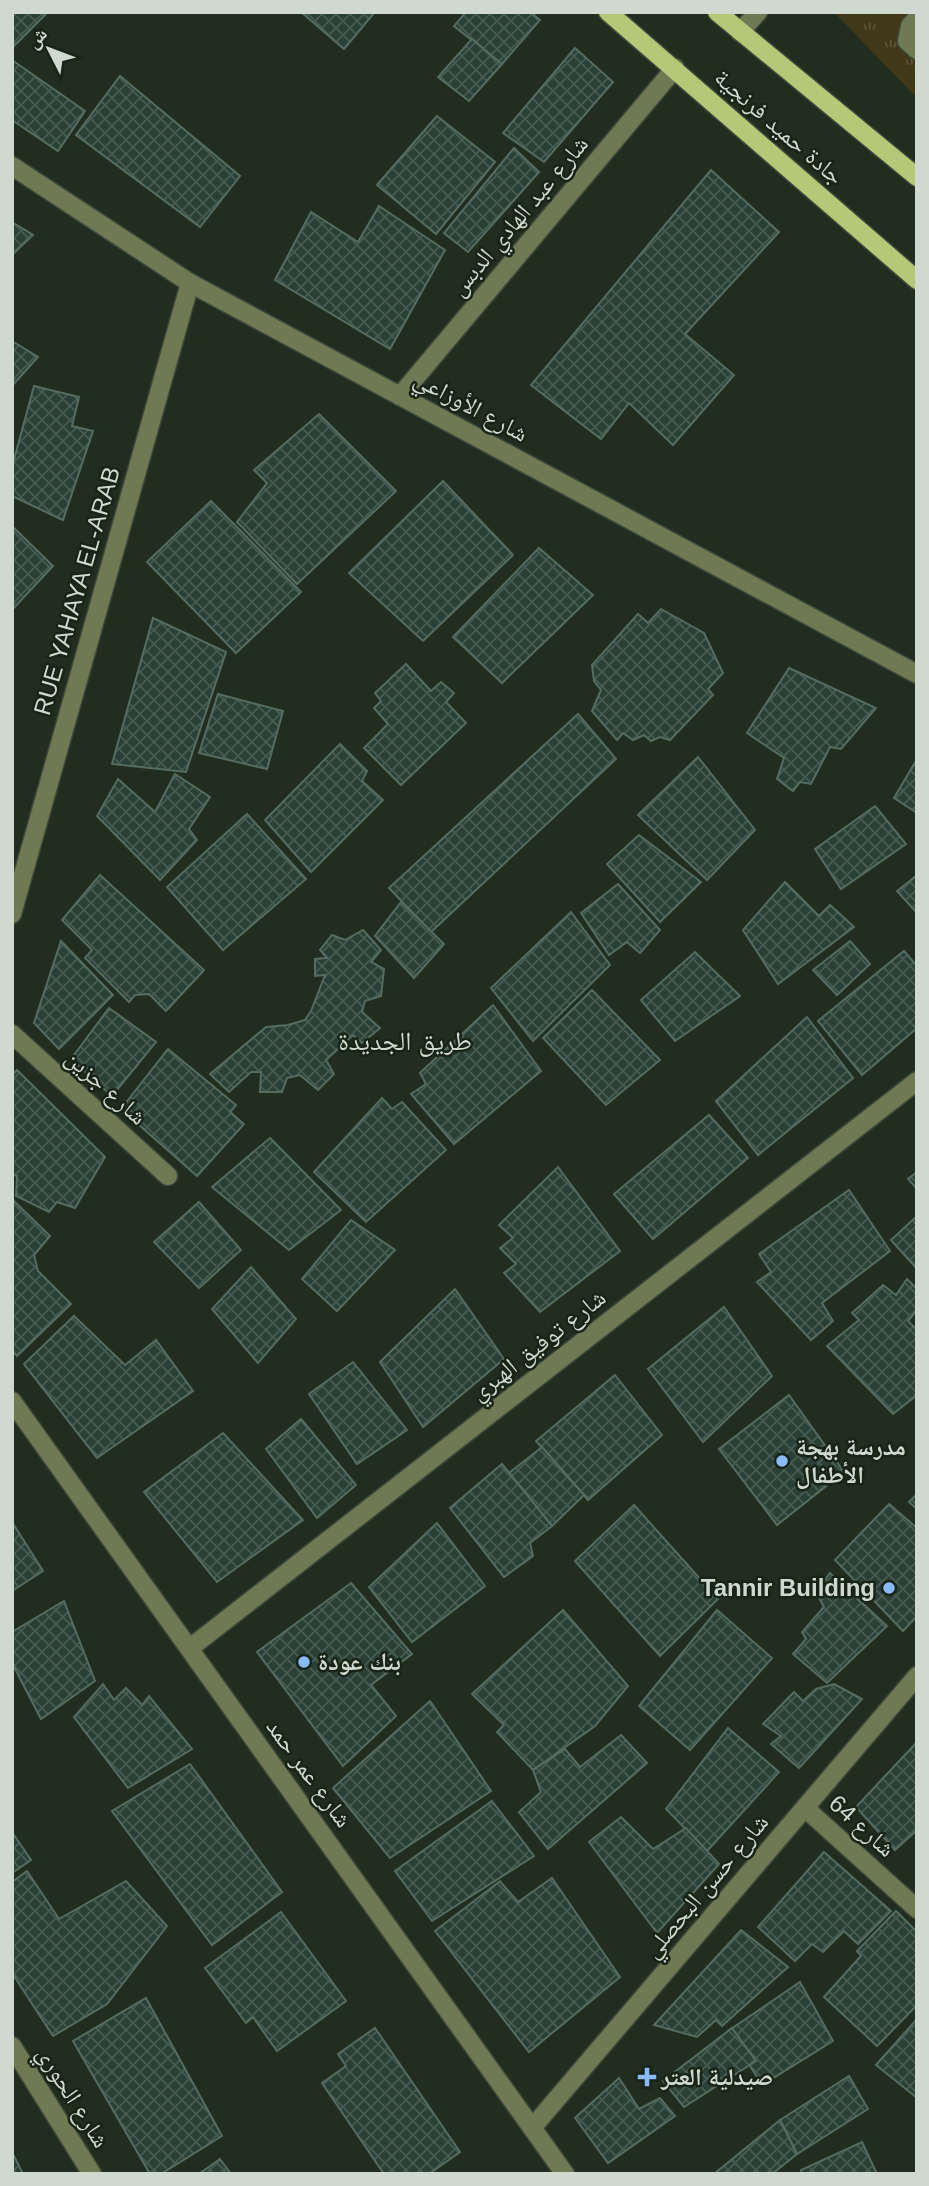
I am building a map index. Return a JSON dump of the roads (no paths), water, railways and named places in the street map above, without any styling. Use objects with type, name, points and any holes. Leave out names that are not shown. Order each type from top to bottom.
[{"type":"main road","name":"جادة حميد فرنجية","points":[[608,12],[917,280]]},
{"type":"main road","name":"جادة حميد فرنجية","points":[[717,12],[917,177]]},
{"type":"street","points":[[740,32],[758,12]]},
{"type":"street","points":[[917,18],[910,26],[907,41],[917,50]]},
{"type":"street","name":"شارع عبد الهادي الدبس","points":[[400,396],[675,68]]},
{"type":"street","name":"شارع الأوزاعي","points":[[12,166],[190,282],[917,674]]},
{"type":"street","name":"RUE YAHAYA EL-ARAB","points":[[12,914],[190,282]]},
{"type":"street","name":"شارع جزين","points":[[12,1034],[168,1176]]},
{"type":"street","name":"شارع توفيق الهبري","points":[[190,1648],[917,1081]]},
{"type":"street","name":"شارع عمر حمد","points":[[12,1401],[565,2174]]},
{"type":"street","name":"شارع حسن البحصلي","points":[[532,2128],[917,1676]]},
{"type":"street","name":"شارع 64","points":[[805,1808],[917,1909]]},
{"type":"street","name":"شارع الحوري","points":[[12,2046],[92,2174]]},
{"type":"place","name":"مدرسة بهجة الأطفال","points":[[782,1461]]},
{"type":"place","name":"Tannir Building","points":[[889,1588]]},
{"type":"place","name":"بنك عودة","points":[[304,1662]]},
{"type":"place","name":"صيدلية العتر","points":[[647,2077]]},
{"type":"district","name":"طريق الجديدة","points":[[405,1041]]}]
